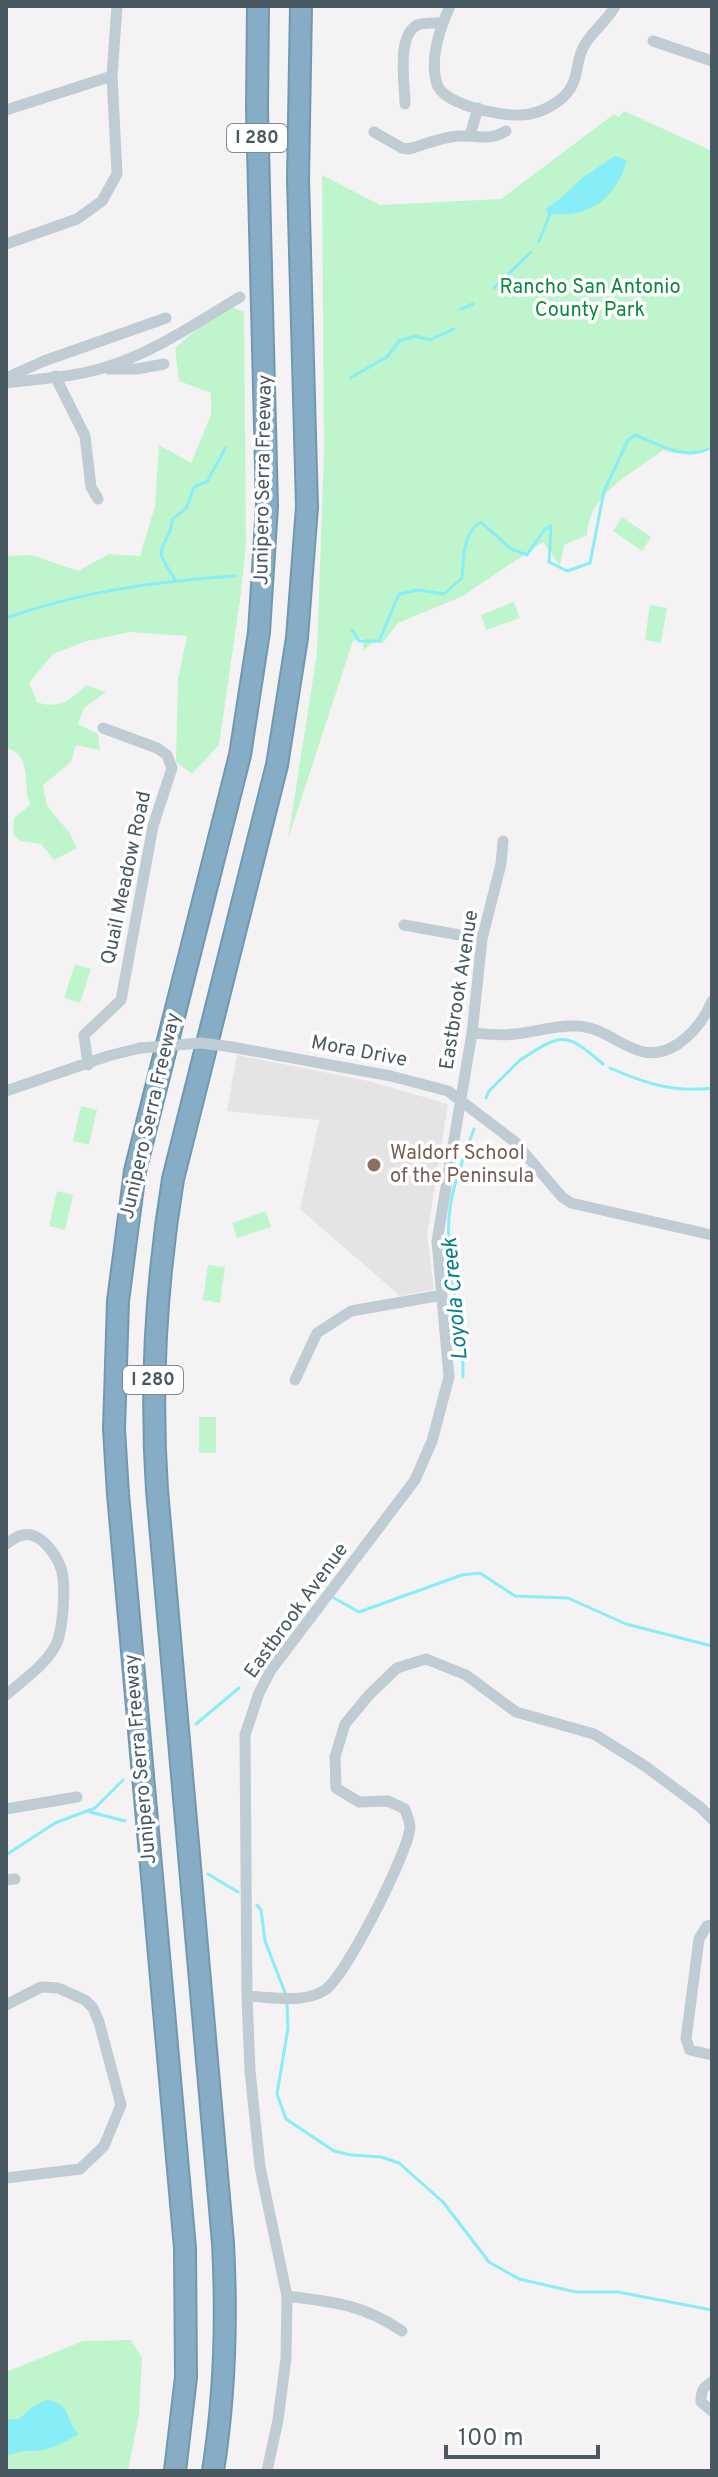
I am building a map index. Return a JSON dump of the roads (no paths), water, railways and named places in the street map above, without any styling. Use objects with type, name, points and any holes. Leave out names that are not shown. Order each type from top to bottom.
[{"type":"highway","name":"Junipero Serra Freeway","points":[[175,2471],[186,2377],[185,2248],[118,1494],[114,1364],[122,1262],[135,1171],[240,755],[252,690],[265,558],[267,447],[257,109],[258,6]]},
{"type":"highway","name":"Junipero Serra Freeway","points":[[213,2471],[224,2382],[226,2311],[223,2243],[157,1490],[153,1366],[163,1243],[173,1179],[277,765],[290,697],[300,615],[307,507],[298,153],[301,6]]},
{"type":"street","points":[[6,244],[77,219],[102,201],[117,174],[112,76],[117,6]]},
{"type":"street","points":[[450,6],[442,23],[435,56],[437,85],[451,100],[518,116],[541,111],[558,102],[578,74],[582,49],[615,6]]},
{"type":"street","points":[[405,104],[404,60],[409,33],[421,23],[442,23]]},
{"type":"street","points":[[653,41],[712,61]]},
{"type":"street","points":[[6,110],[112,76]]},
{"type":"street","points":[[470,135],[478,108]]},
{"type":"street","points":[[374,132],[409,149],[448,137],[470,135],[489,139],[506,131]]},
{"type":"street","points":[[100,369],[154,348],[240,297]]},
{"type":"street","points":[[6,381],[44,361],[166,318]]},
{"type":"street","points":[[6,381],[164,364]]},
{"type":"street","points":[[55,376],[85,436],[91,487],[98,499]]},
{"type":"street","name":"Quail Meadow Road","points":[[88,1065],[84,1035],[121,1000],[151,833],[172,768],[167,755],[157,748],[103,728]]},
{"type":"street","name":"Eastbrook Avenue","points":[[267,2471],[284,2373],[287,2296],[260,2167],[250,2071],[245,1735],[259,1693],[271,1670],[415,1480],[432,1441],[449,1377],[437,1241],[472,1033],[482,939],[501,864],[503,841]]},
{"type":"street","points":[[404,925],[482,939]]},
{"type":"street","points":[[472,1033],[512,1035],[575,1026],[597,1030],[636,1051],[658,1054],[683,1040],[706,1015],[712,1001]]},
{"type":"street","name":"Mora Drive","points":[[6,1091],[140,1048],[201,1043],[391,1076],[441,1088],[461,1100],[515,1142],[562,1197],[571,1203],[712,1235]]},
{"type":"street","points":[[295,1380],[317,1333],[351,1311],[442,1295]]},
{"type":"street","points":[[6,1544],[20,1535],[38,1538],[55,1556],[64,1580],[57,1642],[32,1672],[6,1695]]},
{"type":"street","points":[[247,1996],[302,1998],[325,1990],[344,1970],[377,1907],[410,1826],[405,1809],[388,1801],[359,1802],[336,1788],[335,1757],[345,1724],[397,1668],[426,1659],[466,1675],[516,1712],[594,1734],[645,1766],[712,1819]]},
{"type":"street","points":[[6,1809],[77,1797]]},
{"type":"street","points":[[712,1925],[707,1926],[699,1939],[686,2039],[690,2050],[712,2055]]},
{"type":"street","points":[[6,2005],[41,1987],[71,1992],[93,2008],[121,2105],[104,2146],[80,2169],[6,2178]]},
{"type":"street","points":[[287,2296],[350,2305],[382,2318],[402,2331]]},
{"type":"street","points":[[712,2382],[701,2393],[701,2402],[712,2411]]},
{"type":"water","points":[[615,156],[627,160],[623,174],[608,196],[587,210],[561,215],[547,213],[546,208]]},
{"type":"water","points":[[47,2400],[61,2405],[79,2434],[53,2447],[6,2456],[6,2419],[19,2419],[32,2407]]},
{"type":"waterway","points":[[539,241],[550,214]]},
{"type":"waterway","points":[[494,288],[531,252]]},
{"type":"waterway","points":[[461,309],[473,304]]},
{"type":"waterway","points":[[350,378],[387,357],[399,341],[415,336],[430,340],[454,329]]},
{"type":"waterway","points":[[352,630],[359,641],[379,641],[399,594],[418,590],[444,594],[462,578],[467,540],[481,522],[511,549],[527,555],[545,529],[551,526],[549,562],[567,571],[590,563],[604,491],[628,440],[635,435],[664,447],[692,453],[712,447]]},
{"type":"waterway","points":[[176,581],[161,553],[172,520],[187,507],[194,487],[208,481],[225,448]]},
{"type":"waterway","points":[[6,618],[62,601],[118,589],[234,576]]},
{"type":"waterway","name":"Loyola Creek","points":[[520,1060],[545,1045],[563,1040],[580,1046],[603,1064]]},
{"type":"waterway","name":"Loyola Creek","points":[[486,1098],[489,1091],[519,1061]]},
{"type":"waterway","name":"Loyola Creek","points":[[610,1068],[660,1086],[712,1088]]},
{"type":"waterway","name":"Loyola Creek","points":[[463,1377],[448,1238],[455,1184],[474,1129]]},
{"type":"waterway","points":[[334,1598],[359,1612],[462,1575],[480,1573],[515,1596],[568,1598],[626,1624],[712,1646]]},
{"type":"waterway","name":"Loyola Creek","points":[[196,1724],[239,1688]]},
{"type":"waterway","name":"Loyola Creek","points":[[6,1855],[55,1823],[95,1808],[123,1780]]},
{"type":"waterway","points":[[90,1812],[125,1821]]},
{"type":"waterway","points":[[208,1874],[238,1892]]},
{"type":"waterway","points":[[257,1905],[261,1910],[265,1941],[286,1995]]},
{"type":"waterway","points":[[287,2003],[288,2028],[277,2094],[286,2119],[334,2151],[381,2157],[399,2163],[443,2202],[489,2262],[519,2279],[576,2292],[618,2292],[712,2310]]},
{"type":"place","name":"Waldorf School of the Peninsula","points":[[374,1165]]},
{"type":"park label","name":"Rancho San Antonio County Park","points":[[590,300]]}]
